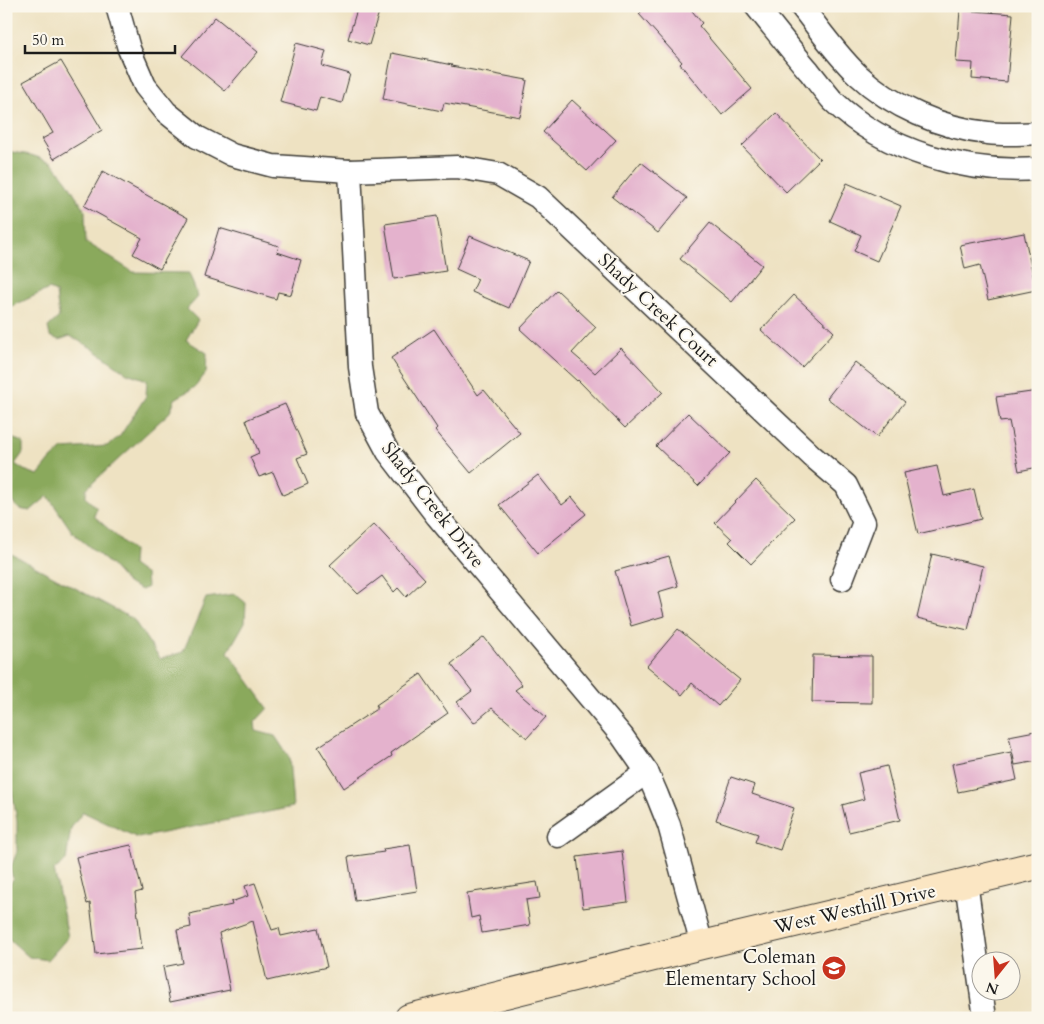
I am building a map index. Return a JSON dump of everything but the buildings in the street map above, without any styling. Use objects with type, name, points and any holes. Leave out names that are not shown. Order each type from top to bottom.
[{"type":"street","points":[[117,6],[129,49],[145,86],[166,112],[197,138],[232,155],[273,166],[350,171]]},
{"type":"street","points":[[756,6],[833,100],[854,118],[878,134],[937,160],[964,166],[1012,171],[1038,169]]},
{"type":"street","points":[[801,6],[857,74],[895,102],[938,121],[962,128],[989,133],[1038,133]]},
{"type":"street","name":"Shady Creek Court","points":[[350,171],[457,168],[498,174],[538,197],[812,456],[846,485],[864,522],[842,579]]},
{"type":"street","name":"Shady Creek Drive","points":[[350,171],[360,367],[366,413],[388,452],[437,516],[622,736],[647,772],[669,825],[702,945]]},
{"type":"street","points":[[558,836],[647,772]]},
{"type":"street","name":"West Westhill Drive","points":[[409,1018],[702,945],[1038,865]]},
{"type":"street","points":[[966,882],[985,1018]]},
{"type":"green space","points":[[6,151],[31,155],[52,162],[67,181],[85,211],[86,242],[133,272],[189,273],[198,297],[187,309],[198,320],[186,340],[207,353],[206,373],[195,387],[175,399],[170,412],[86,489],[86,498],[97,508],[94,516],[133,551],[132,565],[146,575],[147,587],[142,590],[127,583],[111,565],[73,533],[48,496],[30,511],[18,508],[9,494],[5,466],[6,440],[11,438],[23,442],[23,453],[15,464],[24,470],[38,475],[51,459],[63,449],[107,446],[120,436],[146,396],[147,380],[127,373],[90,347],[70,336],[59,340],[50,336],[48,327],[59,317],[56,292],[49,289],[6,309]]},
{"type":"green space","points":[[6,551],[133,619],[160,659],[183,652],[206,598],[235,594],[246,603],[245,622],[228,652],[268,708],[255,722],[256,731],[275,736],[289,757],[293,807],[138,838],[83,812],[71,828],[66,861],[54,870],[68,937],[48,960],[29,957],[9,939],[6,927],[6,891],[13,879],[10,869],[17,852],[17,821],[6,753]]},
{"type":"place","name":"Coleman Elementary School","points":[[834,968]]}]
